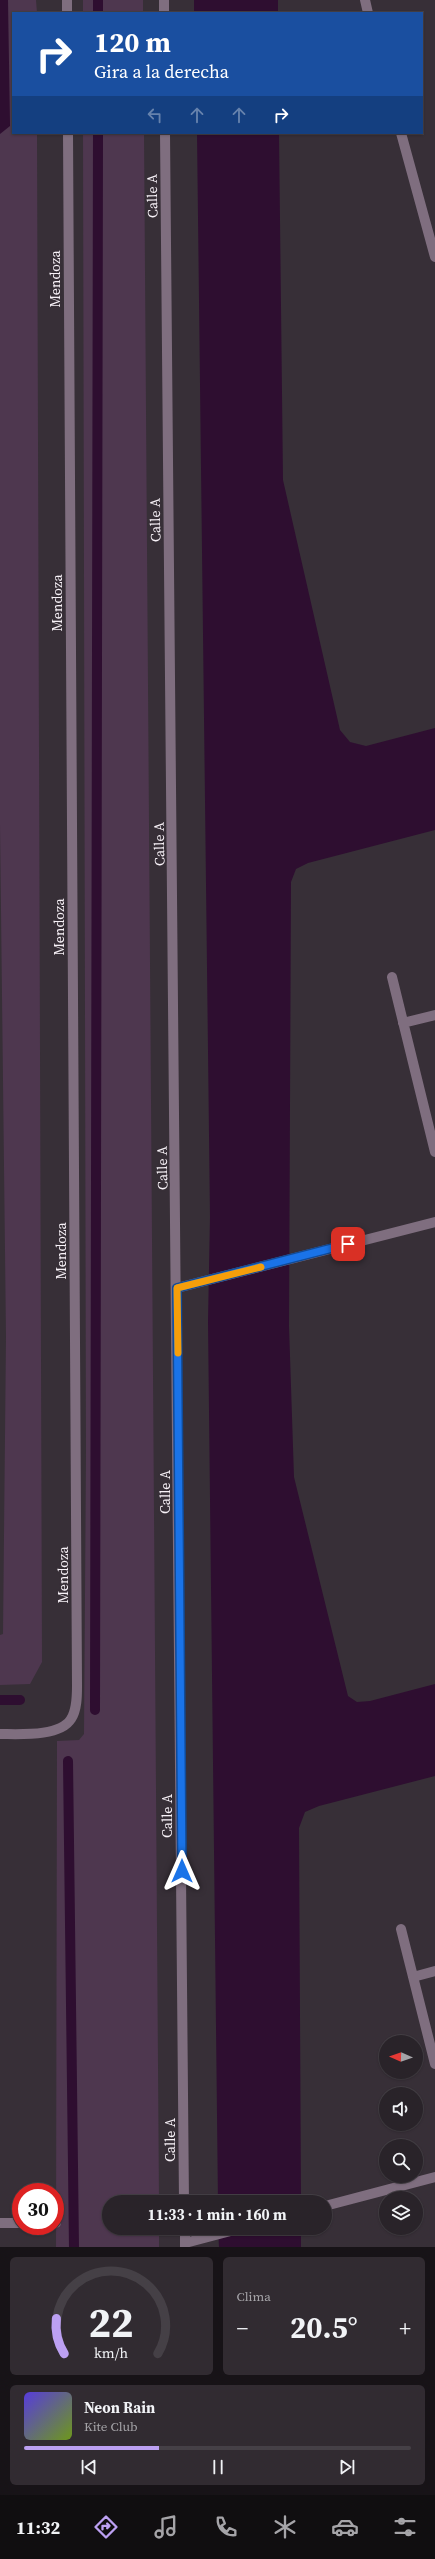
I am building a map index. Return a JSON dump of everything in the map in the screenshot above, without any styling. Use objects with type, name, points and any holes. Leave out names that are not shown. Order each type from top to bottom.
[{"type":"street","points":[[67,0],[67,12]]},
{"type":"street","points":[[164,0],[164,12]]},
{"type":"street","points":[[365,0],[368,12]]},
{"type":"street","name":"Mendoza","points":[[0,1734],[36,1733],[57,1730],[71,1720],[76,1705],[77,1686],[68,134]]},
{"type":"street","name":"Calle A","points":[[166,134],[184,2195]]},
{"type":"street","points":[[401,134],[435,257]]},
{"type":"street","points":[[392,977],[435,1152]]},
{"type":"street","points":[[403,1024],[435,1015]]},
{"type":"street","points":[[177,1288],[435,1222]]},
{"type":"street","points":[[400,1929],[435,2064]]},
{"type":"street","points":[[413,1977],[435,1971]]},
{"type":"street","points":[[332,2204],[435,2177]]},
{"type":"street","points":[[0,2223],[12,2223]]},
{"type":"street","points":[[185,2245],[219,2235]]},
{"type":"shaded area","points":[[0,0],[36,0],[37,12],[12,12],[12,134],[37,134],[42,1662],[30,1684],[0,1685],[0,1635],[3,1634],[6,1337],[0,825]]},
{"type":"shaded area","points":[[0,0],[8,0],[10,126],[0,134]]},
{"type":"shaded area","points":[[83,0],[143,0],[143,12],[83,12]]},
{"type":"shaded area","points":[[194,0],[278,0],[278,12],[194,12]]},
{"type":"shaded area","points":[[83,134],[144,134],[159,2195],[102,2195],[102,2235],[159,2235],[159,2247],[56,2247],[56,2235],[64,2235],[64,2183],[56,2183],[57,1741],[79,1740],[84,1734],[86,1455]]},
{"type":"shaded area","points":[[197,134],[279,134],[283,480],[340,730],[350,742],[366,746],[435,728],[435,830],[308,863],[296,869],[291,882],[289,1326],[294,1477],[348,1696],[357,1702],[370,1701],[435,1684],[435,1776],[319,1806],[305,1812],[299,1828],[301,2195],[218,2195],[208,1322],[210,1217]]},
{"type":"shaded area","points":[[218,2235],[301,2235],[301,2247],[219,2247]]},
{"type":"waterway","points":[[98,0],[98,12]]},
{"type":"waterway","points":[[95,1710],[98,134]]},
{"type":"waterway","points":[[0,1700],[20,1700]]},
{"type":"waterway","points":[[68,1761],[74,2247]]},
{"type":"slow traffic","points":[[178,1353],[177,1288],[261,1267]]},
{"type":"route","points":[[182,1871],[177,1288],[348,1244]]}]
